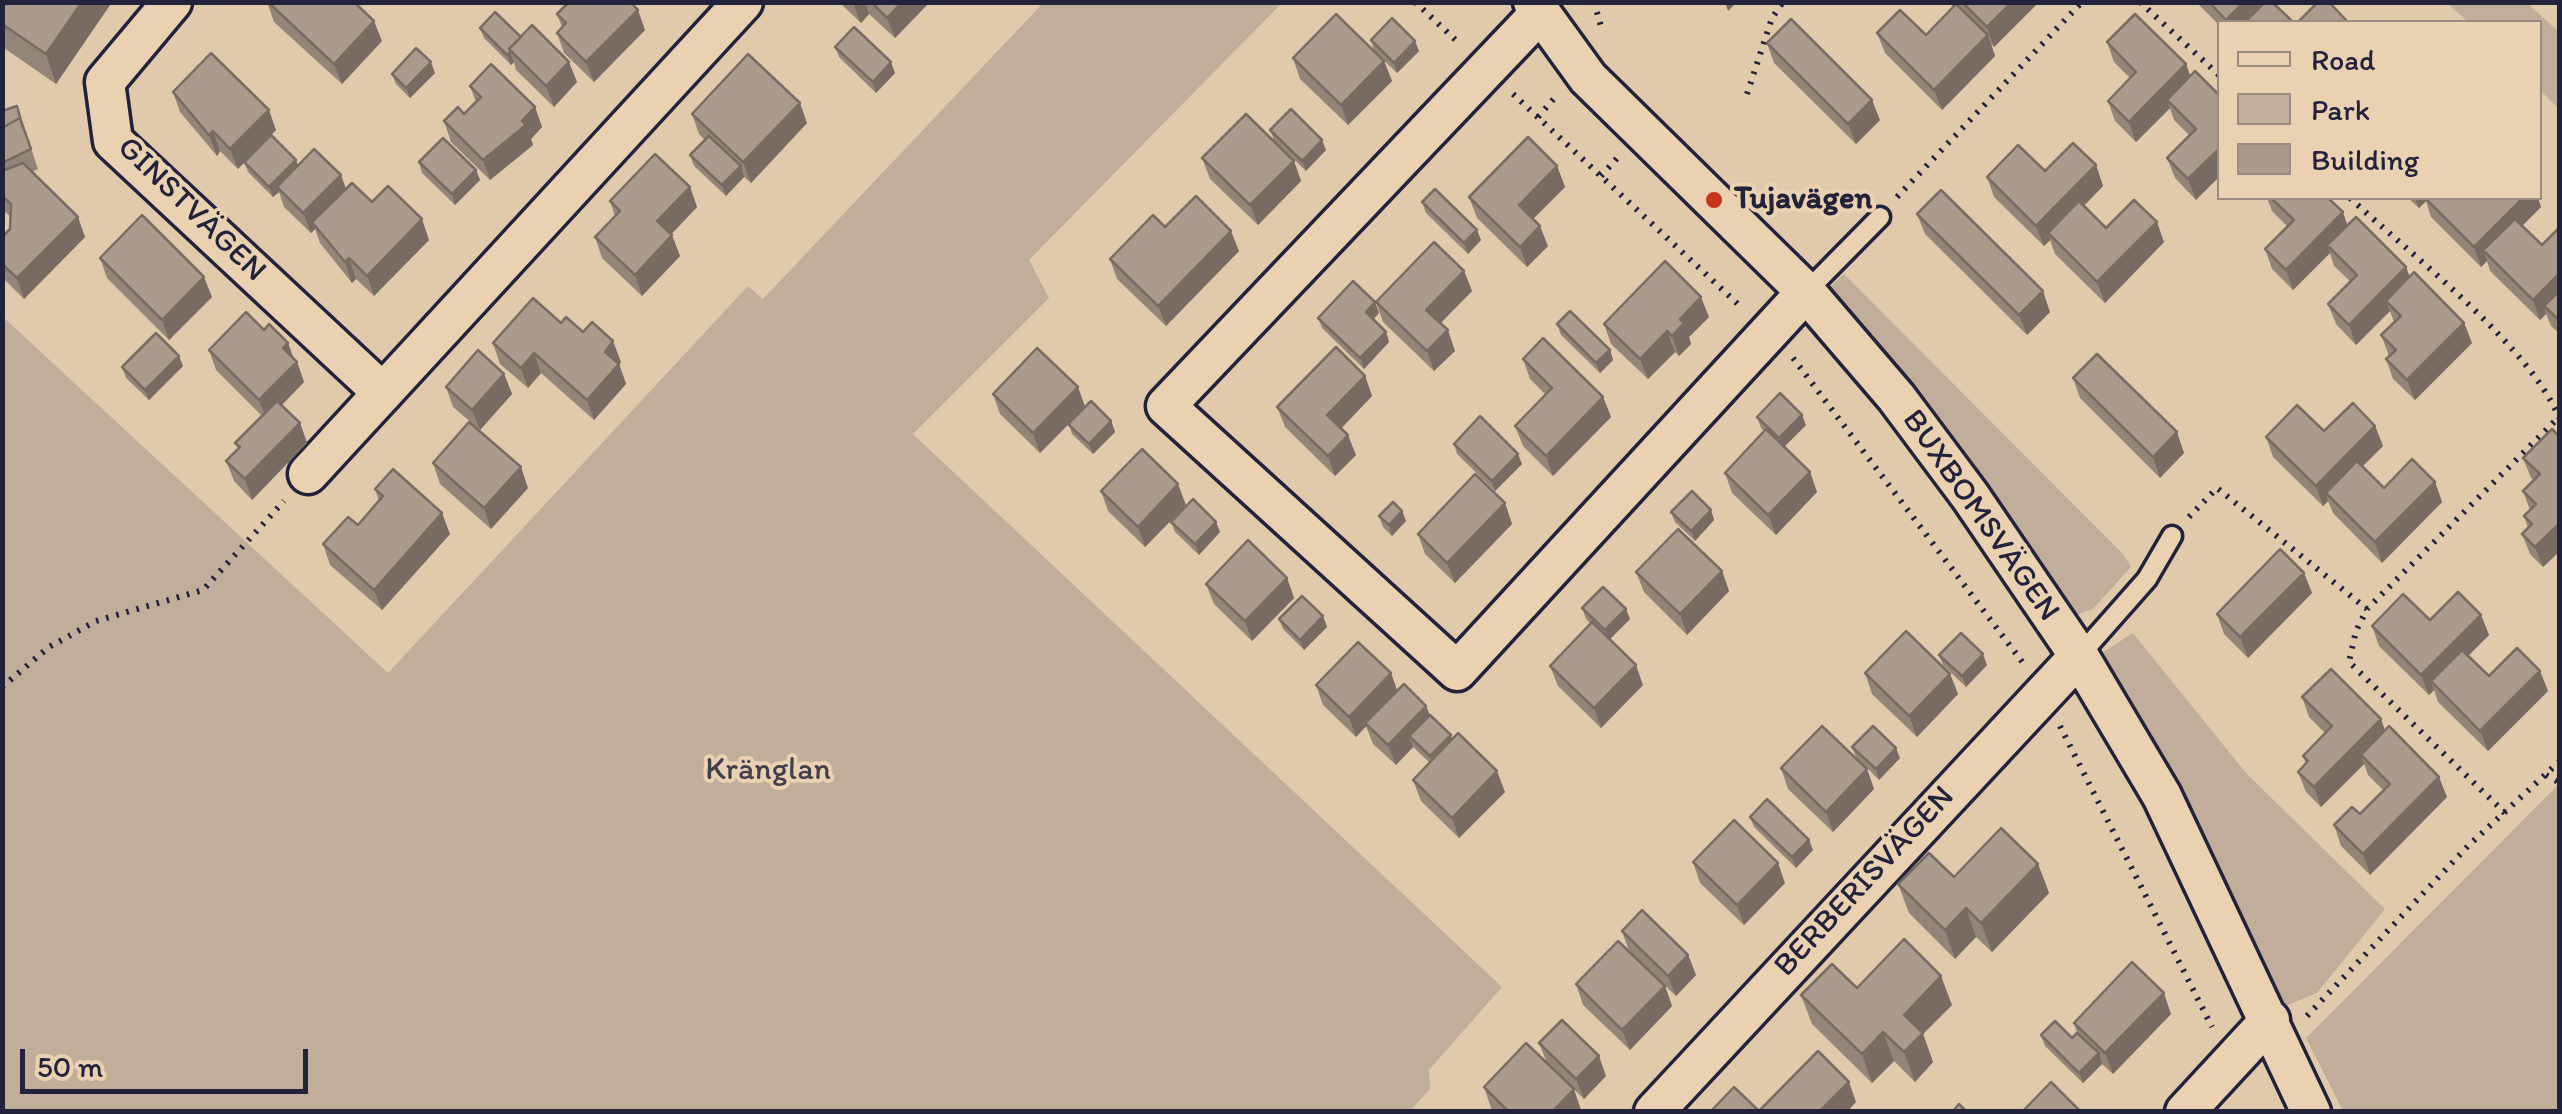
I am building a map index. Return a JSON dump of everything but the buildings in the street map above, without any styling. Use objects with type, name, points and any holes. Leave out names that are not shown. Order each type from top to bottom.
[{"type":"street","name":"GINSTVÄGEN","points":[[172,2],[105,82],[113,141],[383,393]]},
{"type":"street","points":[[308,474],[743,2]]},
{"type":"street","points":[[1536,8],[1486,69],[1166,406],[1457,671],[1806,292]]},
{"type":"street","name":"BUXBOMSVÄGEN","points":[[1536,8],[1588,78],[1806,292],[1917,426],[2079,656],[2162,796],[2311,1112]]},
{"type":"street","name":"BERBERISVÄGEN","points":[[1654,1112],[2079,656]]},
{"type":"street","points":[[2185,1112],[2230,1063],[2276,1032]]},
{"type":"lane","points":[[1806,292],[1880,216]]},
{"type":"lane","points":[[2079,656],[2147,579],[2172,536]]},
{"type":"path","points":[[1415,2],[1749,314]]},
{"type":"path","points":[[1747,94],[1772,18],[1784,2]]},
{"type":"path","points":[[1880,216],[2082,2]]},
{"type":"path","points":[[2140,2],[2217,73]]},
{"type":"path","points":[[2352,200],[2522,359],[2550,394],[2559,418],[2368,609],[2356,631],[2348,662],[2505,813]]},
{"type":"path","points":[[1788,352],[2030,672]]},
{"type":"path","points":[[2,686],[49,647],[96,621],[203,590],[308,474]]},
{"type":"path","points":[[2172,536],[2216,488],[2368,609]]},
{"type":"path","points":[[2059,724],[2230,1063]]},
{"type":"path","points":[[2276,1032],[2560,761]]},
{"type":"path","points":[[2546,776],[2560,783]]},
{"type":"green space","name":"Kränglan","points":[[1044,2],[1282,3],[1029,260],[1049,298],[913,434],[1502,987],[1429,1070],[1430,1089],[1410,1111],[3,1111],[3,317],[388,673],[748,286],[763,299]]},
{"type":"green space","points":[[2447,3],[2527,3],[2559,32],[2559,109],[2542,92],[2542,20],[2466,20]]},
{"type":"green space","points":[[1844,274],[2124,555],[2131,567],[2093,609],[2076,615],[1936,414],[1830,287]]},
{"type":"green space","points":[[2133,633],[2246,773],[2385,909],[2317,993],[2283,1007],[2103,652]]},
{"type":"green space","points":[[2559,784],[2559,1111],[2343,1111],[2306,1038]]},
{"type":"place","name":"Tujavägen","points":[[1714,200]]}]
